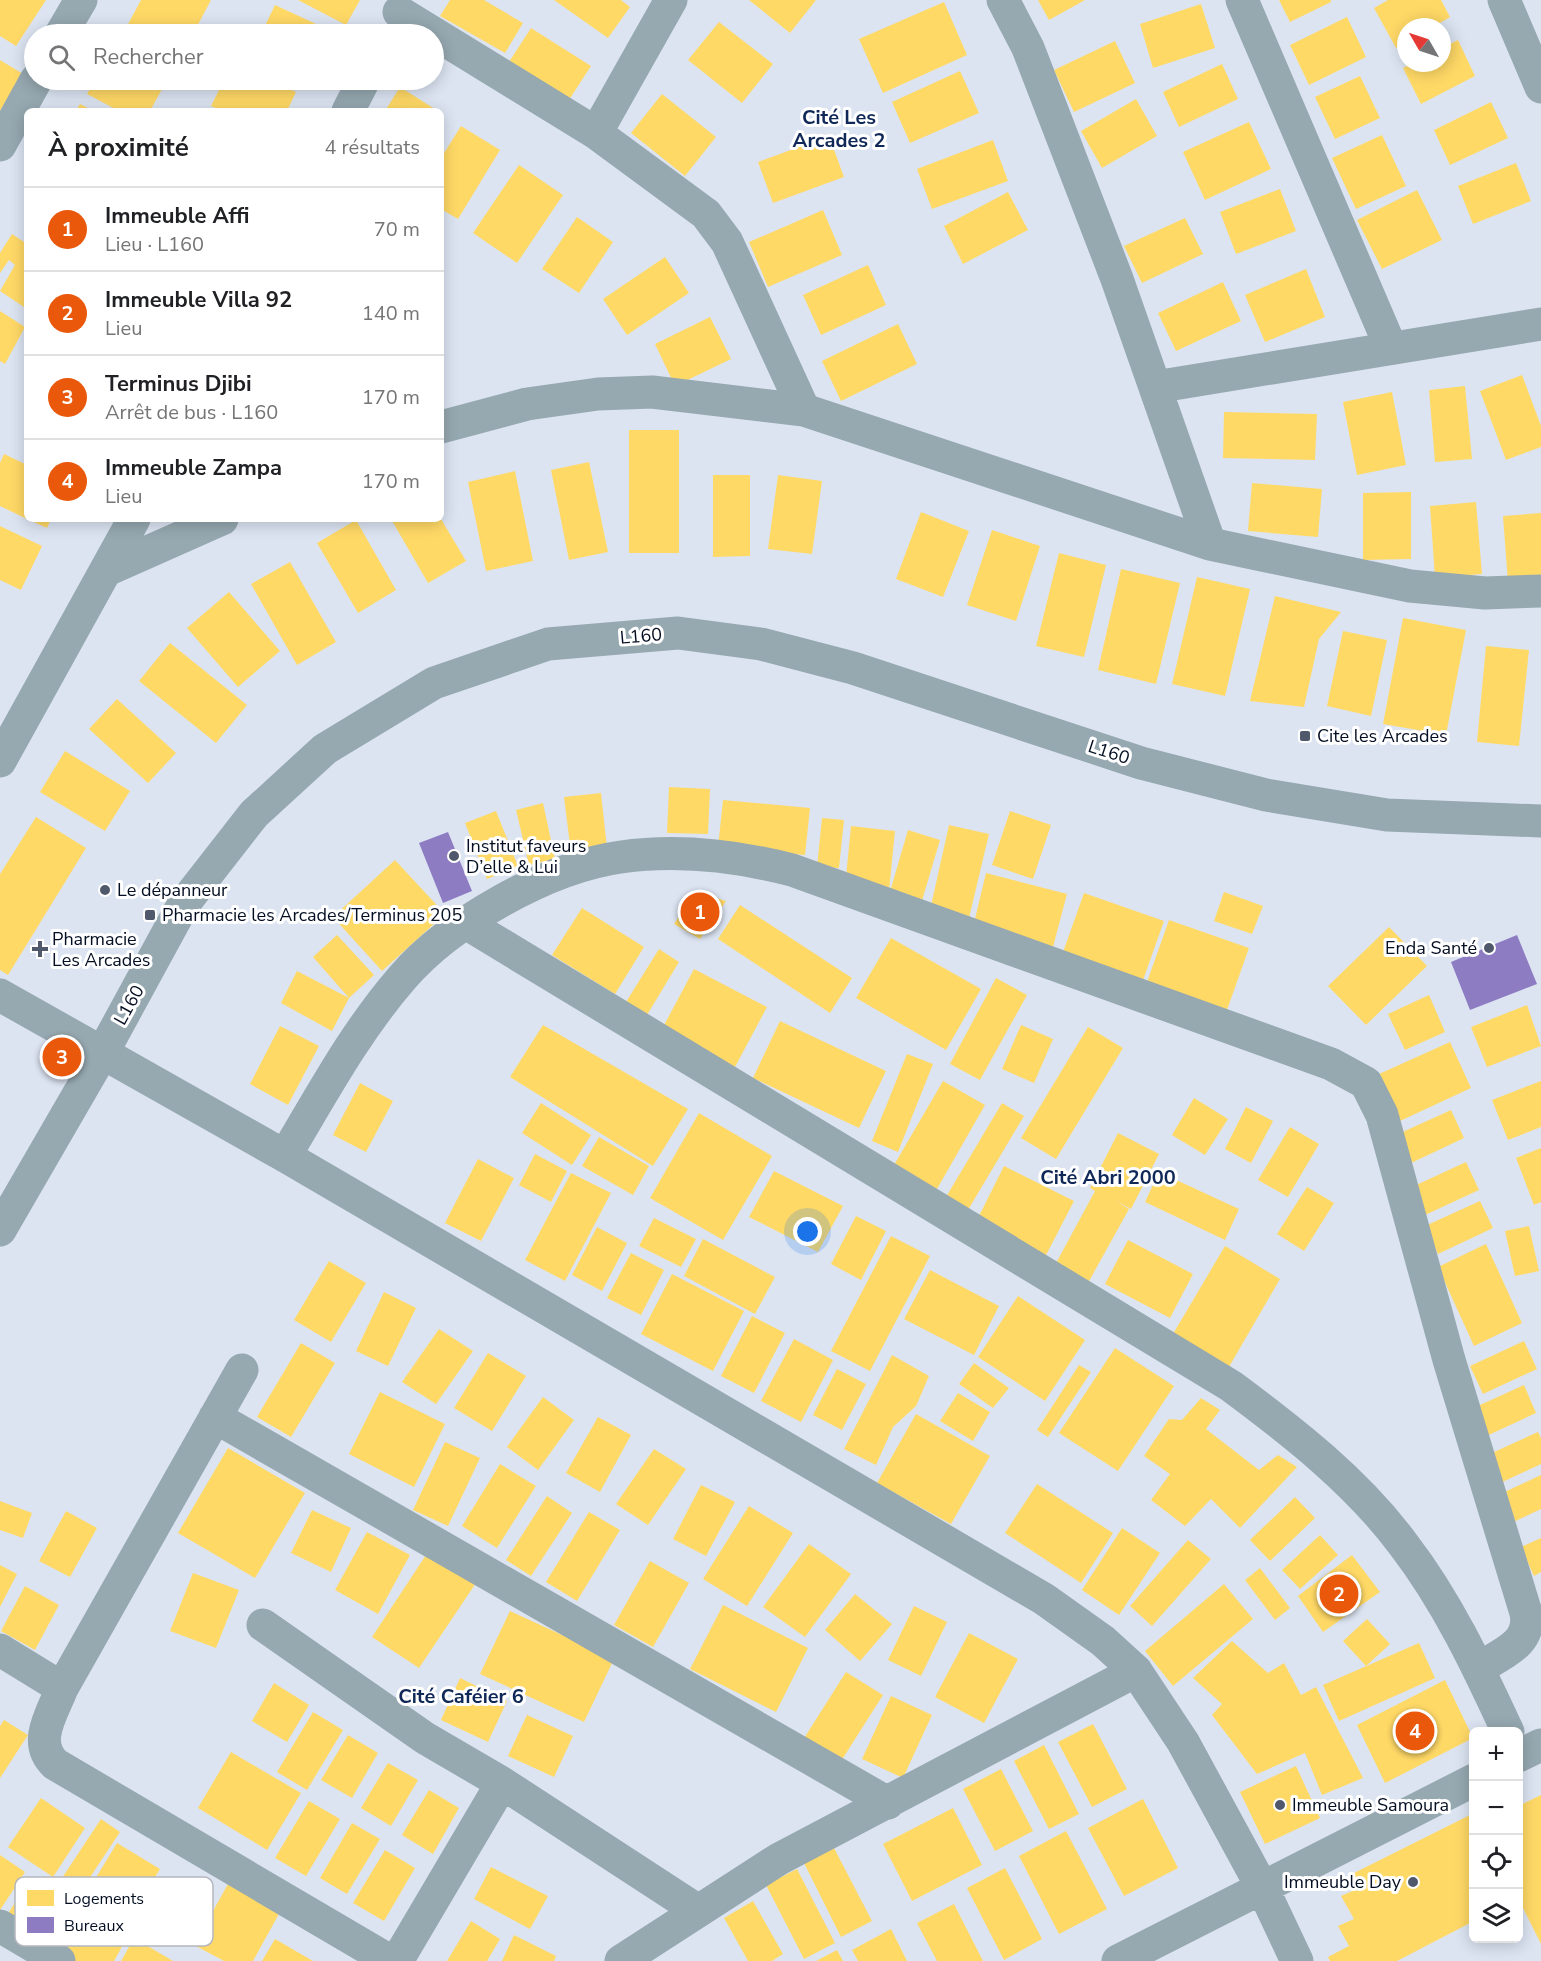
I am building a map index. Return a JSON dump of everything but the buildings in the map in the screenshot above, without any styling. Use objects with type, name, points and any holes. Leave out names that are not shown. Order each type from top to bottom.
[{"type":"street","points":[[67,24],[81,0]]},
{"type":"street","points":[[596,133],[671,0]]},
{"type":"street","points":[[1003,0],[1029,48],[1117,279],[1210,544]]},
{"type":"street","points":[[1242,0],[1391,348]]},
{"type":"street","points":[[1504,0],[1541,87]]},
{"type":"street","points":[[398,15],[413,24]]},
{"type":"street","points":[[444,42],[596,133],[695,204],[714,224],[726,242],[804,410]]},
{"type":"street","points":[[0,145],[30,90]]},
{"type":"street","points":[[350,108],[359,90]]},
{"type":"street","points":[[1155,387],[1541,324]]},
{"type":"street","points":[[444,426],[527,404],[598,394],[652,392],[804,410],[1210,544],[1410,586],[1485,593],[1541,591]]},
{"type":"street","points":[[0,761],[132,522]]},
{"type":"street","points":[[107,570],[215,522]]},
{"type":"street","name":"L160","points":[[0,1230],[103,1052],[183,905],[254,814],[325,749],[434,683],[548,644],[678,633],[761,644],[853,668],[1141,763],[1266,795],[1387,815],[1541,821]]},
{"type":"street","points":[[285,1156],[370,1018],[403,976],[464,922],[556,875],[620,857],[678,854],[749,859],[792,870],[1308,1056],[1357,1077],[1366,1083],[1383,1115],[1449,1360],[1527,1619],[1528,1626],[1520,1642],[1479,1668]]},
{"type":"street","points":[[464,922],[1231,1386],[1307,1446],[1364,1498],[1403,1543],[1479,1668],[1506,1727]]},
{"type":"street","points":[[0,995],[285,1156],[1044,1599],[1103,1641],[1136,1671],[1183,1742],[1263,1889],[1297,1961]]},
{"type":"street","points":[[242,1370],[62,1688],[45,1732],[43,1746],[46,1755],[55,1764],[390,1961]]},
{"type":"street","points":[[215,1417],[888,1803]]},
{"type":"street","points":[[263,1625],[425,1738],[502,1783],[697,1910]]},
{"type":"street","points":[[0,1650],[62,1688]]},
{"type":"street","points":[[621,1961],[778,1859],[1136,1671]]},
{"type":"street","points":[[1523,1754],[1541,1745]]},
{"type":"street","points":[[1118,1961],[1471,1781]]},
{"type":"street","points":[[397,1961],[502,1783]]},
{"type":"street","points":[[0,1926],[15,1935]]},
{"type":"street","points":[[34,1946],[59,1961]]},
{"type":"place","name":"Cite les Arcades","points":[[1305,736]]},
{"type":"place","name":"Institut faveurs D’elle & Lui","points":[[454,856]]},
{"type":"place","name":"Le dépanneur","points":[[105,890]]},
{"type":"place","name":"Immeuble Affi","points":[[700,912]]},
{"type":"place","name":"Pharmacie les Arcades/Terminus 205","points":[[150,915]]},
{"type":"place","name":"Enda Santé","points":[[1489,948]]},
{"type":"place","name":"Pharmacie Les Arcades","points":[[40,949]]},
{"type":"place","name":"Terminus Djibi","points":[[62,1057]]},
{"type":"place","name":"Immeuble Villa 92","points":[[1339,1594]]},
{"type":"place","name":"Immeuble Zampa","points":[[1415,1731]]},
{"type":"place","name":"Immeuble Samoura","points":[[1280,1805]]},
{"type":"place","name":"Immeuble Day","points":[[1413,1882]]},
{"type":"district","name":"Cité Les Arcades 2","points":[[839,128]]},
{"type":"district","name":"Cité Abri 2000","points":[[1108,1177]]},
{"type":"district","name":"Cité Caféier 6","points":[[461,1696]]}]
